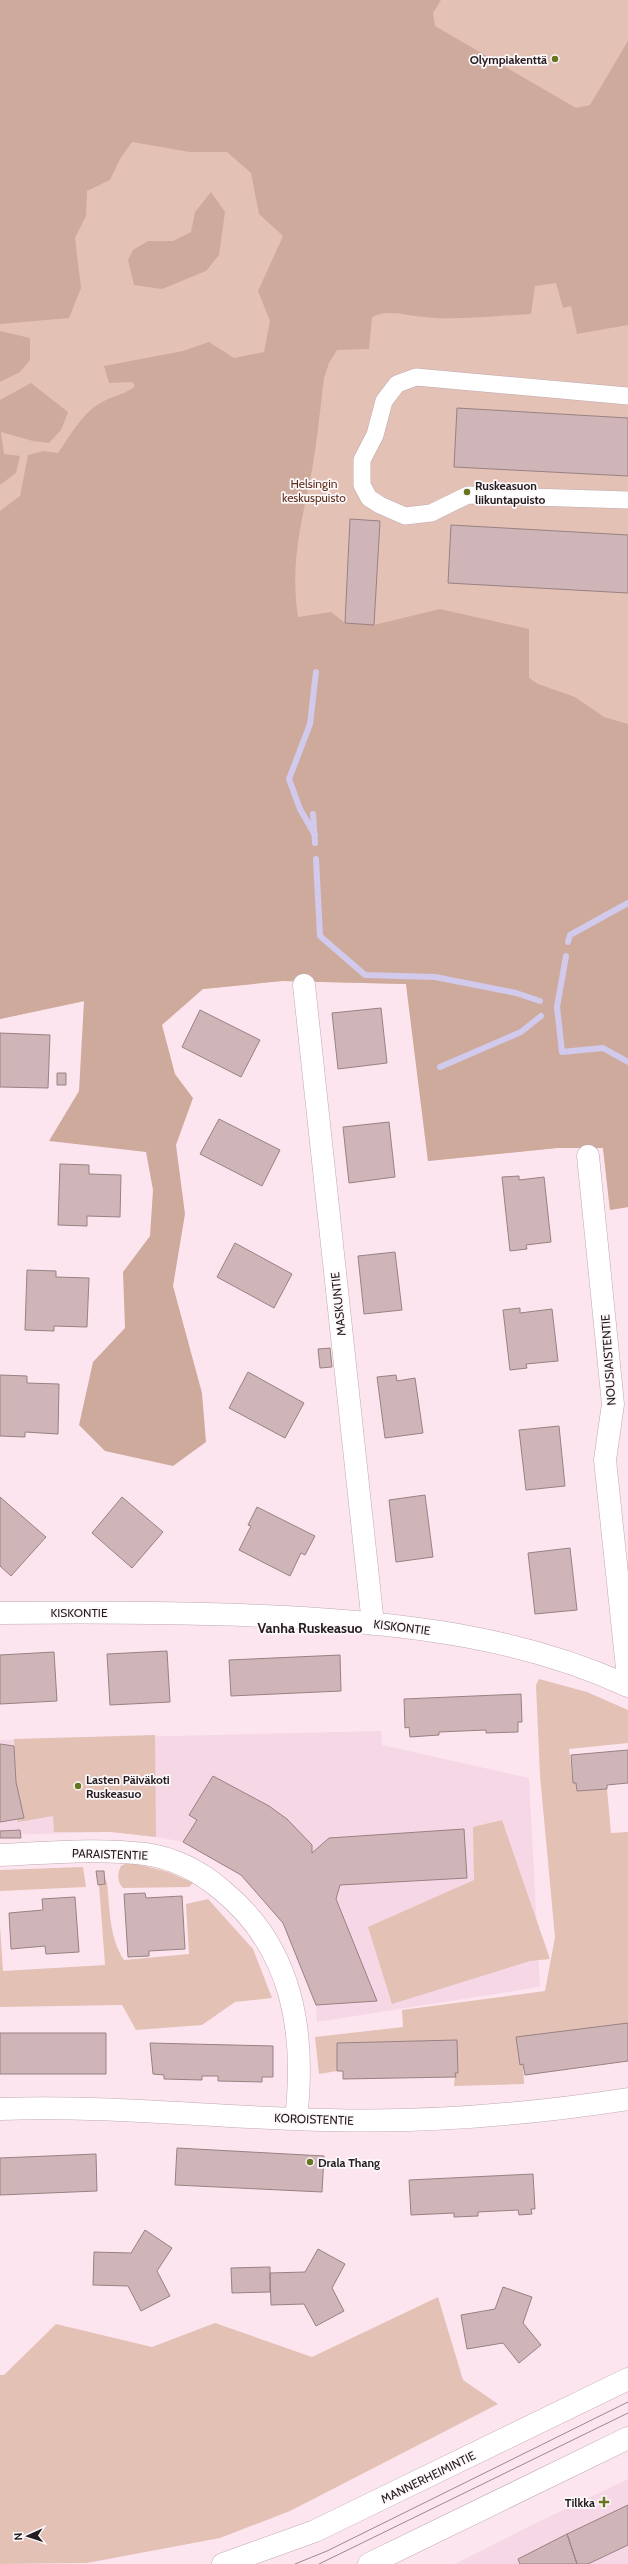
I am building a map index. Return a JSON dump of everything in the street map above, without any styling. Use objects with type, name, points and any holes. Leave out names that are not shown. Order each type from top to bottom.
[{"type":"street","points":[[628,396],[416,378],[397,384],[384,401],[375,435],[362,460],[362,485],[369,498],[405,516],[431,513],[468,495],[628,500]]},
{"type":"street","name":"MASKUNTIE","points":[[304,985],[373,1624]]},
{"type":"street","name":"NOUSIAISTENTIE","points":[[588,1156],[613,1404],[605,1460],[627,1668],[626,1685]]},
{"type":"street","name":"KISKONTIE","points":[[0,1613],[184,1612],[386,1624],[506,1643],[626,1685]]},
{"type":"street","name":"PARAISTENTIE","points":[[0,1855],[66,1852],[145,1854],[171,1860],[196,1871],[244,1908],[266,1937],[278,1960],[296,2016],[300,2079],[296,2118]]},
{"type":"street","name":"KOROISTENTIE","points":[[0,2109],[84,2109],[296,2118],[388,2119],[506,2114],[554,2110],[628,2099]]},
{"type":"street","name":"MANNERHEIMINTIE","points":[[223,2564],[315,2531],[628,2379]]},
{"type":"street","points":[[369,2564],[628,2438]]},
{"type":"shaded area","name":"Helsingin keskuspuisto","points":[[0,0],[441,0],[433,13],[435,26],[576,108],[590,105],[628,41],[628,325],[577,334],[571,306],[563,308],[556,283],[535,286],[531,314],[438,318],[389,313],[380,314],[372,318],[369,349],[337,350],[329,363],[324,378],[317,439],[300,528],[295,580],[298,617],[331,612],[345,623],[374,625],[440,609],[529,629],[529,678],[538,684],[575,697],[604,717],[628,724],[628,1207],[610,1210],[603,1148],[557,1148],[428,1161],[406,984],[282,981],[203,989],[162,1025],[175,1074],[193,1098],[176,1145],[185,1214],[173,1286],[202,1393],[206,1442],[173,1466],[105,1451],[79,1425],[93,1362],[125,1328],[123,1272],[150,1236],[153,1190],[146,1152],[49,1141],[79,1091],[84,1001],[0,1019],[0,511],[20,496],[28,455],[44,451],[58,453],[77,425],[89,412],[102,402],[135,386],[132,382],[109,383],[104,366],[183,351],[209,342],[234,358],[264,352],[270,321],[258,291],[283,236],[259,214],[251,173],[227,152],[190,152],[132,142],[120,159],[110,180],[87,191],[86,216],[75,238],[81,288],[69,318],[0,324]]},
{"type":"shaded area","points":[[211,192],[225,212],[219,255],[206,271],[162,289],[134,285],[128,260],[133,250],[148,241],[173,241],[191,232],[195,212]]},
{"type":"shaded area","points":[[0,331],[30,338],[30,360],[20,372],[0,382]]},
{"type":"shaded area","points":[[31,383],[68,412],[61,430],[49,443],[33,441],[1,432],[4,454],[20,456],[16,473],[0,485],[0,400]]},
{"type":"shaded area","points":[[381,1731],[382,1745],[529,1778],[540,1987],[317,2022],[316,2005],[283,1923],[241,1875],[224,1863],[183,1842],[156,1837],[111,1832],[0,1835],[0,1740]]},
{"type":"shaded area","name":"Tilkka","points":[[628,2479],[628,2564],[455,2564],[530,2526]]},
{"type":"green space","name":"Helsingin keskuspuisto","points":[[0,0],[628,0],[628,1207],[610,1210],[603,1148],[557,1148],[428,1161],[406,984],[282,981],[85,1001],[0,1019]]},
{"type":"green space","points":[[539,1679],[587,1692],[628,1710],[628,1743],[569,1749],[573,1783],[576,1783],[577,1791],[607,1789],[611,1833],[628,1832],[628,2023],[517,2037],[520,2064],[523,2064],[524,2084],[454,2086],[455,2073],[458,2072],[457,2040],[337,2043],[337,2071],[319,2074],[315,2037],[403,2027],[402,2010],[545,1991],[555,1937],[540,1776],[536,1685]]},
{"type":"green space","name":"Lasten Päiväkoti Ruskeasuo","points":[[155,1735],[156,1837],[111,1832],[54,1832],[53,1816],[18,1822],[17,1819],[24,1818],[16,1782],[14,1739]]},
{"type":"green space","points":[[502,1820],[550,1959],[530,1961],[392,2004],[368,1927],[474,1880],[473,1827]]},
{"type":"green space","points":[[129,1862],[168,1872],[193,1883],[189,1887],[123,1888],[118,1878],[119,1872],[121,1866]]},
{"type":"green space","points":[[83,1867],[86,1887],[0,1891],[0,1870]]},
{"type":"green space","points":[[104,1876],[107,1883],[115,1942],[124,1960],[189,1954],[186,1904],[208,1899],[253,1949],[272,1998],[235,2002],[202,2025],[136,2030],[122,2005],[0,2007],[0,1926],[3,1971],[105,1965],[99,1885],[105,1884]]},
{"type":"green space","points":[[438,2297],[463,2380],[498,2404],[290,2511],[220,2538],[87,2563],[0,2564],[0,2375],[4,2375],[56,2324],[152,2347],[215,2323],[312,2357]]},
{"type":"building","points":[[457,408],[628,418],[628,476],[454,467]]},
{"type":"building","points":[[350,519],[380,521],[374,625],[345,623]]},
{"type":"building","points":[[451,525],[628,535],[628,593],[448,583]]},
{"type":"building","points":[[381,1008],[387,1063],[338,1069],[332,1013]]},
{"type":"building","points":[[200,1010],[260,1040],[241,1077],[182,1047]]},
{"type":"building","points":[[0,1033],[50,1035],[48,1088],[0,1087]]},
{"type":"building","points":[[57,1073],[66,1073],[66,1085],[57,1085]]},
{"type":"building","points":[[219,1119],[280,1150],[262,1186],[200,1154]]},
{"type":"building","points":[[389,1122],[395,1177],[349,1183],[343,1127]]},
{"type":"building","points":[[60,1164],[89,1165],[89,1174],[121,1175],[120,1217],[87,1216],[87,1226],[58,1225]]},
{"type":"building","points":[[519,1176],[519,1180],[544,1177],[551,1242],[526,1245],[527,1249],[510,1251],[502,1177]]},
{"type":"building","points":[[235,1243],[292,1274],[274,1308],[217,1277]]},
{"type":"building","points":[[395,1252],[402,1310],[364,1314],[358,1256]]},
{"type":"building","points":[[27,1270],[56,1271],[56,1277],[89,1278],[87,1327],[54,1326],[54,1331],[25,1330]]},
{"type":"building","points":[[520,1308],[520,1313],[552,1309],[558,1361],[526,1364],[527,1368],[510,1370],[503,1310]]},
{"type":"building","points":[[330,1348],[332,1367],[320,1368],[318,1349]]},
{"type":"building","points":[[248,1372],[304,1403],[285,1438],[229,1408]]},
{"type":"building","points":[[0,1375],[27,1376],[27,1383],[59,1384],[58,1434],[25,1432],[25,1437],[0,1436]]},
{"type":"building","points":[[396,1375],[397,1381],[415,1378],[423,1433],[385,1438],[377,1377]]},
{"type":"building","points":[[559,1426],[565,1486],[526,1490],[519,1430]]},
{"type":"building","points":[[425,1495],[433,1557],[396,1562],[389,1500]]},
{"type":"building","points":[[0,1497],[46,1537],[11,1576],[0,1566]]},
{"type":"building","points":[[122,1497],[163,1532],[132,1568],[92,1533]]},
{"type":"building","points":[[257,1507],[315,1536],[305,1555],[301,1553],[290,1576],[239,1550],[251,1526],[248,1525]]},
{"type":"building","points":[[570,1548],[577,1610],[535,1614],[528,1553]]},
{"type":"building","points":[[167,1651],[170,1702],[110,1705],[107,1654]]},
{"type":"building","points":[[54,1652],[57,1701],[0,1704],[0,1655]]},
{"type":"building","points":[[340,1655],[341,1691],[231,1696],[229,1660]]},
{"type":"building","points":[[521,1694],[522,1722],[518,1722],[518,1732],[486,1733],[486,1730],[439,1732],[439,1735],[410,1737],[409,1727],[405,1728],[404,1699]]},
{"type":"building","points":[[0,1744],[14,1746],[16,1782],[24,1818],[0,1822]]},
{"type":"building","points":[[628,1750],[628,1783],[607,1785],[607,1789],[577,1791],[576,1783],[573,1783],[571,1755]]},
{"type":"building","points":[[213,1776],[269,1806],[287,1819],[312,1845],[312,1853],[329,1838],[464,1829],[467,1878],[340,1885],[336,1899],[377,2001],[316,2005],[283,1923],[241,1875],[183,1842],[197,1820],[189,1815]]},
{"type":"building","points":[[20,1830],[21,1838],[0,1838],[0,1831]]},
{"type":"building","points":[[96,1871],[104,1871],[105,1884],[98,1885]]},
{"type":"building","points":[[145,1893],[146,1898],[182,1896],[185,1949],[149,1951],[149,1956],[128,1957],[124,1894]]},
{"type":"building","points":[[75,1897],[79,1952],[46,1954],[45,1946],[11,1949],[9,1913],[43,1910],[42,1899]]},
{"type":"building","points":[[628,2023],[628,2061],[525,2075],[523,2064],[520,2065],[516,2037]]},
{"type":"building","points":[[0,2033],[106,2033],[106,2074],[0,2074]]},
{"type":"building","points":[[457,2040],[458,2073],[455,2073],[456,2077],[343,2079],[343,2071],[337,2071],[337,2043]]},
{"type":"building","points":[[150,2043],[273,2046],[273,2077],[262,2077],[262,2082],[218,2081],[218,2076],[202,2076],[202,2080],[164,2079],[164,2075],[153,2074]]},
{"type":"building","points":[[177,2148],[324,2156],[322,2192],[175,2185]]},
{"type":"building","points":[[96,2154],[97,2191],[0,2195],[0,2158]]},
{"type":"building","points":[[533,2174],[535,2209],[531,2209],[532,2214],[519,2215],[518,2210],[478,2212],[478,2216],[454,2217],[454,2213],[411,2215],[409,2180]]},
{"type":"building","points":[[145,2230],[172,2248],[157,2271],[170,2296],[141,2311],[128,2286],[93,2285],[94,2252],[131,2253]]},
{"type":"building","points":[[318,2249],[345,2264],[332,2288],[344,2311],[316,2326],[304,2304],[271,2305],[270,2273],[305,2272]]},
{"type":"building","points":[[270,2267],[270,2292],[232,2293],[231,2268]]},
{"type":"building","points":[[503,2287],[532,2297],[523,2323],[541,2345],[519,2363],[503,2343],[467,2349],[461,2315],[495,2309]]},
{"type":"building","points":[[628,2505],[628,2545],[588,2564],[577,2564],[567,2534]]},
{"type":"building","points":[[567,2534],[577,2564],[520,2564],[518,2559]]},
{"type":"waterway","points":[[315,835],[300,809],[289,779],[310,724],[316,672]]},
{"type":"waterway","points":[[313,814],[315,843]]},
{"type":"waterway","points":[[316,859],[320,936],[365,975],[435,977],[516,993],[540,1001]]},
{"type":"waterway","points":[[568,942],[570,935],[628,903]]},
{"type":"waterway","points":[[566,956],[557,1007],[562,1052],[603,1048],[628,1062]]},
{"type":"waterway","points":[[440,1067],[521,1032],[541,1016]]},
{"type":"tram line","points":[[295,2564],[327,2551],[628,2402]]},
{"type":"tram line","points":[[319,2564],[628,2413]]},
{"type":"place","name":"Olympiakenttä","points":[[555,59]]},
{"type":"place","name":"Ruskeasuon liikuntapuisto","points":[[467,492]]},
{"type":"place","name":"Lasten Päiväkoti Ruskeasuo","points":[[78,1786]]},
{"type":"place","name":"Drala Thang","points":[[310,2162]]},
{"type":"place","name":"Tilkka","points":[[604,2502]]},
{"type":"district","name":"Vanha Ruskeasuo","points":[[310,1628]]}]
